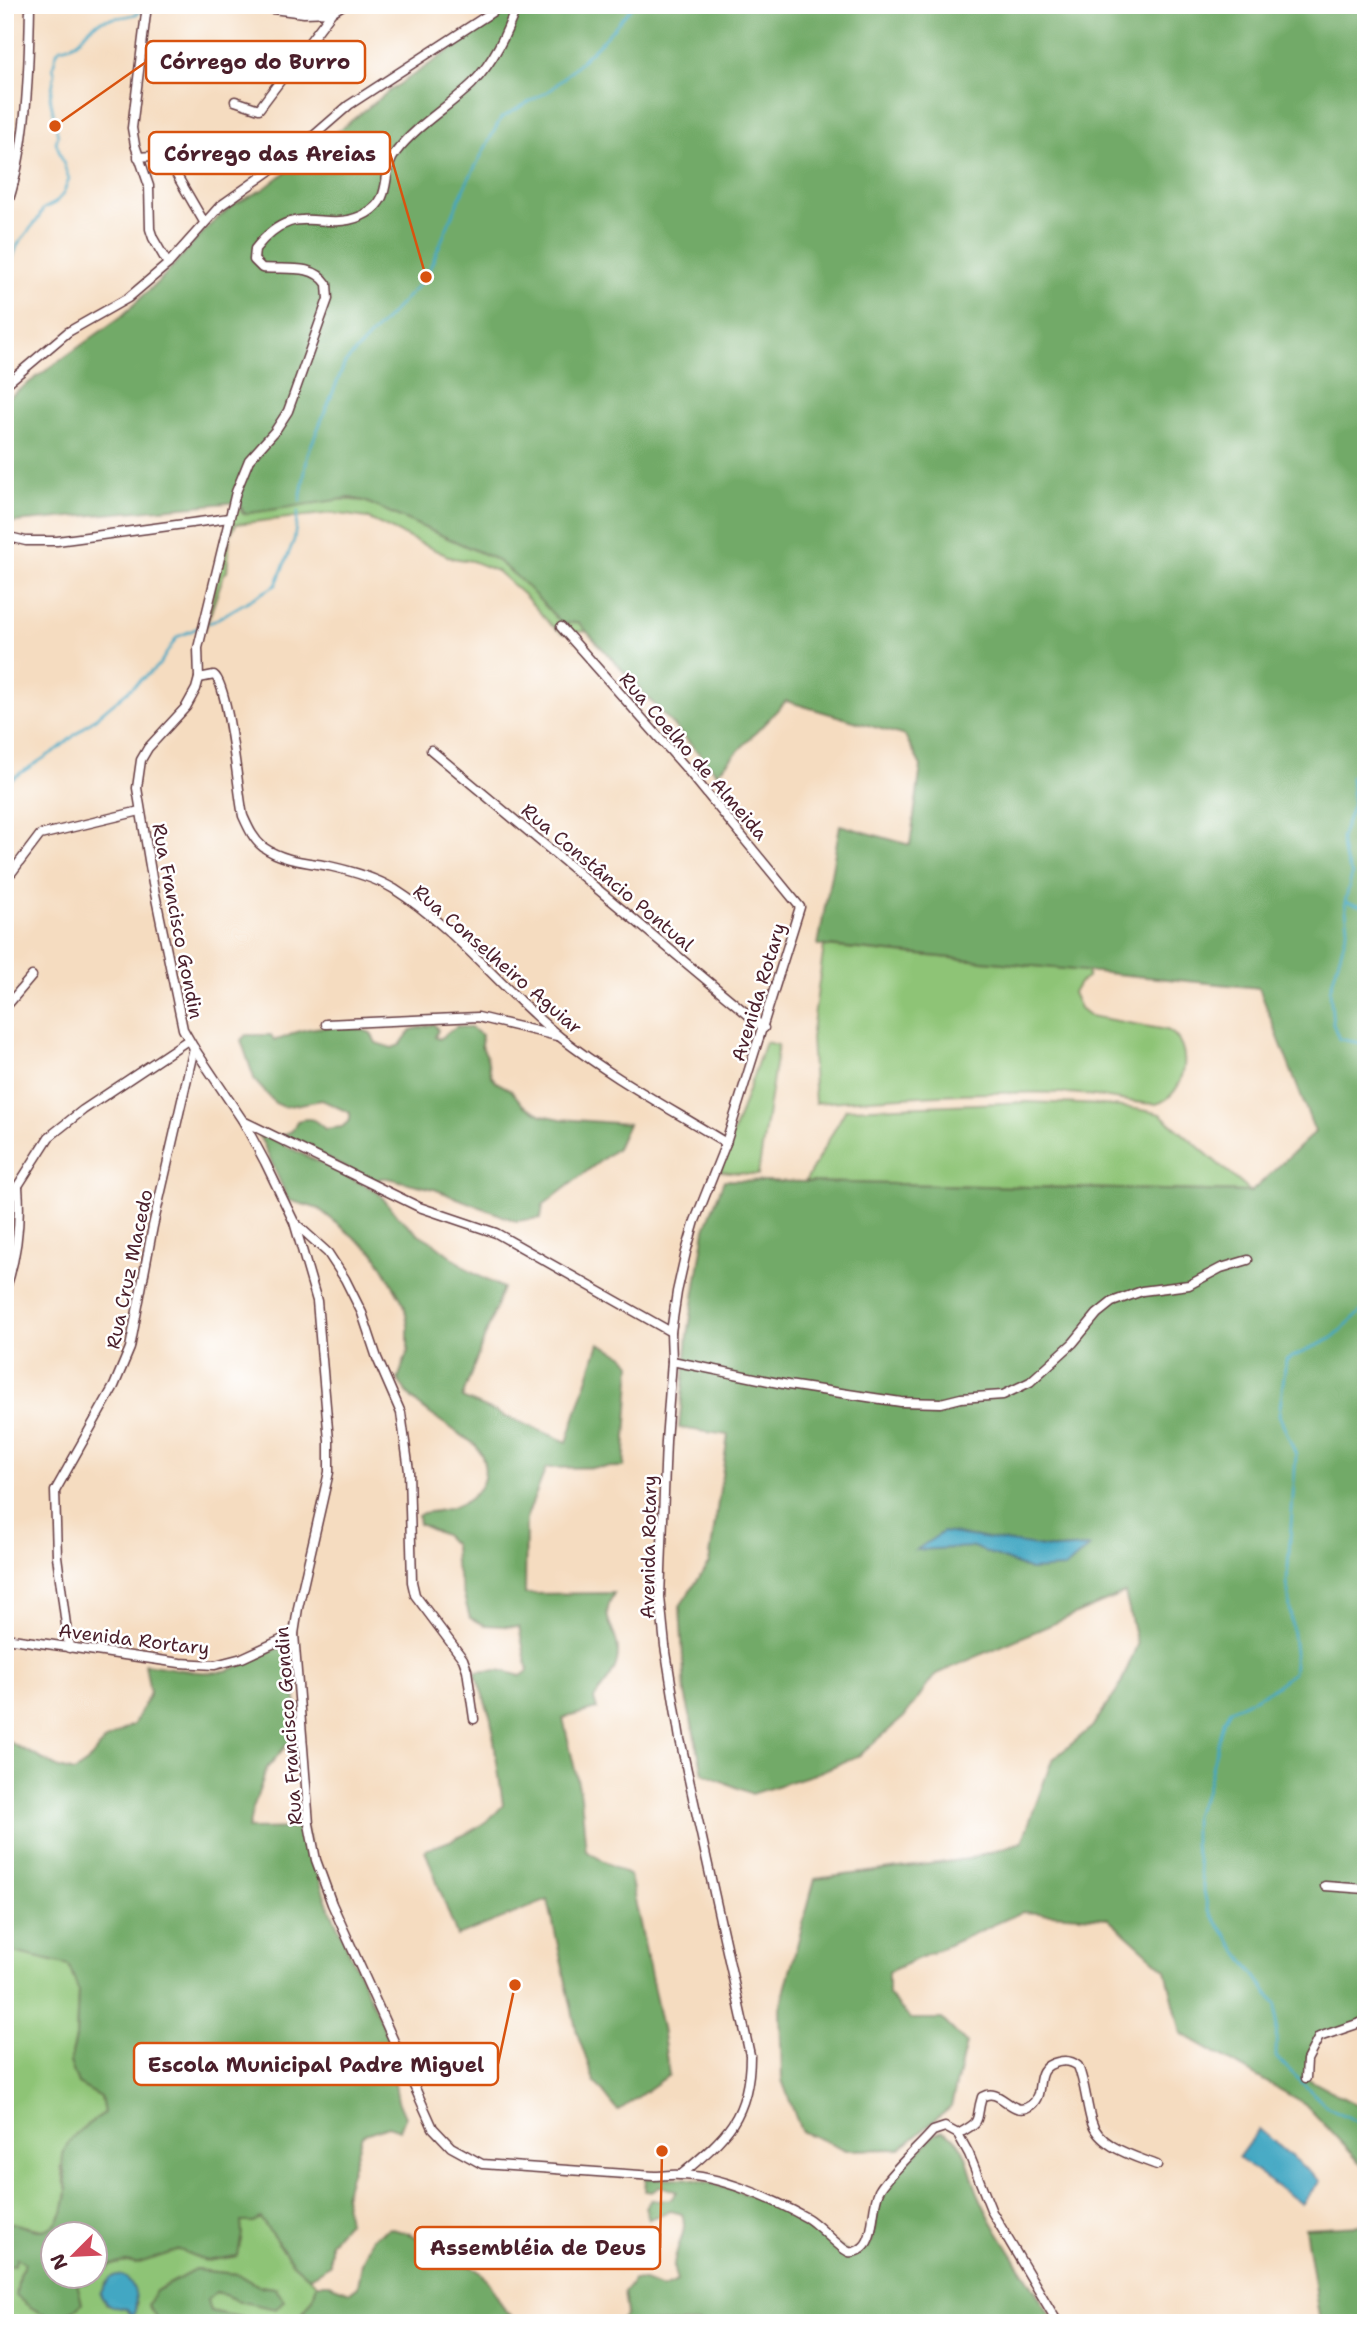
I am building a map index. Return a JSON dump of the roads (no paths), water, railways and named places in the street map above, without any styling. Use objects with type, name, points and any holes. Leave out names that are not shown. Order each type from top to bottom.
[{"type":"street","points":[[5,211],[19,164],[30,5]]},
{"type":"street","points":[[234,102],[259,109],[332,12],[343,5]]},
{"type":"street","points":[[5,385],[56,341],[128,298],[168,264],[204,222],[229,199],[303,146],[349,105],[503,5]]},
{"type":"street","name":"Rua Francisco Gondin","points":[[517,5],[505,38],[483,71],[394,154],[387,168],[386,192],[376,205],[354,218],[295,219],[271,231],[255,249],[254,260],[260,267],[315,272],[322,277],[329,291],[288,411],[250,460],[236,492],[198,648],[199,678],[186,707],[148,748],[141,760],[137,788],[181,1019],[188,1040],[243,1121],[265,1161],[294,1222],[317,1301],[329,1441],[329,1472],[294,1633],[309,1824],[316,1860],[332,1904],[429,2118],[441,2139],[471,2160],[495,2167],[653,2176],[682,2175],[741,2188],[804,2216],[824,2230],[843,2249],[855,2252],[862,2249],[870,2237],[875,2203],[887,2180],[938,2128],[945,2127],[958,2134]]},
{"type":"street","points":[[147,6],[132,128],[138,157],[149,186],[150,229],[168,264]]},
{"type":"street","points":[[266,7],[304,13],[332,12]]},
{"type":"street","points":[[138,157],[165,155],[204,222]]},
{"type":"street","points":[[5,536],[35,542],[57,541],[229,518]]},
{"type":"street","name":"Rua Coelho de Almeida","points":[[561,627],[686,768],[800,907]]},
{"type":"street","name":"Rua Conselheiro Aguiar","points":[[199,678],[216,675],[222,685],[243,816],[258,841],[285,858],[348,870],[391,887],[485,965],[560,1037],[726,1143]]},
{"type":"street","name":"Rua Constâncio Pontual","points":[[431,750],[764,1028]]},
{"type":"street","points":[[5,877],[12,873],[40,835],[140,811]]},
{"type":"street","name":"Avenida Rotary","points":[[682,2175],[726,2134],[738,2115],[747,2093],[750,2054],[680,1740],[665,1646],[660,1597],[672,1361],[671,1332],[677,1292],[695,1222],[726,1143],[800,907]]},
{"type":"street","points":[[5,1008],[32,976]]},
{"type":"street","points":[[326,1024],[478,1017],[560,1037]]},
{"type":"street","points":[[5,1206],[43,1143],[54,1132],[188,1040]]},
{"type":"street","name":"Rua Cruz Macedo","points":[[69,1648],[57,1556],[55,1491],[114,1386],[130,1348],[153,1226],[194,1048]]},
{"type":"street","points":[[243,1121],[419,1207],[496,1233],[671,1332]]},
{"type":"street","points":[[5,1291],[19,1237],[18,1186]]},
{"type":"street","points":[[294,1222],[338,1265],[362,1313],[377,1359],[401,1413],[409,1471],[412,1582],[415,1595],[463,1659],[474,1719]]},
{"type":"street","points":[[672,1361],[788,1385],[901,1402],[941,1403],[961,1398],[1003,1395],[1030,1382],[1073,1343],[1104,1307],[1121,1297],[1142,1291],[1189,1286],[1221,1268],[1248,1259]]},
{"type":"street","name":"Avenida Rortary","points":[[5,1639],[180,1663],[215,1665],[242,1658],[294,1633]]},
{"type":"street","points":[[1325,1886],[1366,1889]]},
{"type":"street","points":[[1306,2078],[1307,2060],[1319,2037],[1366,2021]]},
{"type":"street","points":[[1058,2323],[992,2212],[970,2154],[958,2134],[977,2122],[980,2102],[986,2094],[993,2093],[1014,2108],[1028,2107],[1034,2104],[1043,2070],[1056,2062],[1073,2062],[1081,2072],[1090,2119],[1097,2134],[1115,2147],[1157,2165]]},
{"type":"water","points":[[943,1532],[1057,1549],[1089,1547],[1065,1568],[1030,1570],[973,1547],[916,1550]]},
{"type":"water","points":[[1259,2129],[1320,2181],[1301,2204],[1238,2158]]},
{"type":"water","points":[[123,2276],[132,2285],[136,2297],[133,2317],[126,2309],[108,2304],[100,2294],[102,2290],[108,2290],[110,2278]]},
{"type":"waterway","points":[[300,501],[308,453],[345,363],[426,277],[464,188],[501,118],[552,89],[602,41],[634,5]]},
{"type":"waterway","points":[[5,279],[18,244],[43,209],[55,203],[63,194],[69,179],[56,142],[58,136],[50,97],[57,52],[60,48],[80,40],[95,24],[106,19],[135,14],[144,9]]},
{"type":"waterway","points":[[210,623],[276,585],[294,540],[298,512]]},
{"type":"waterway","points":[[5,783],[58,749],[159,665],[177,637],[200,627]]},
{"type":"waterway","points":[[1366,766],[1351,777],[1353,804],[1341,838],[1344,857],[1352,875],[1345,902],[1348,927],[1330,990],[1333,1024],[1339,1039],[1366,1044]]},
{"type":"waterway","points":[[1345,902],[1366,907]]},
{"type":"waterway","points":[[1366,1307],[1331,1339],[1286,1360],[1279,1415],[1296,1455],[1287,1581],[1295,1653],[1293,1673],[1269,1691],[1230,1710],[1223,1722],[1206,1792],[1194,1814],[1194,1844],[1208,1910],[1277,2006],[1276,2057],[1326,2106],[1366,2126]]},
{"type":"place","name":"Córrego do Burro","points":[[55,126]]},
{"type":"place","name":"Córrego das Areias","points":[[426,277]]},
{"type":"place","name":"Escola Municipal Padre Miguel","points":[[515,1985]]},
{"type":"place","name":"Assembléia de Deus","points":[[662,2151]]}]
